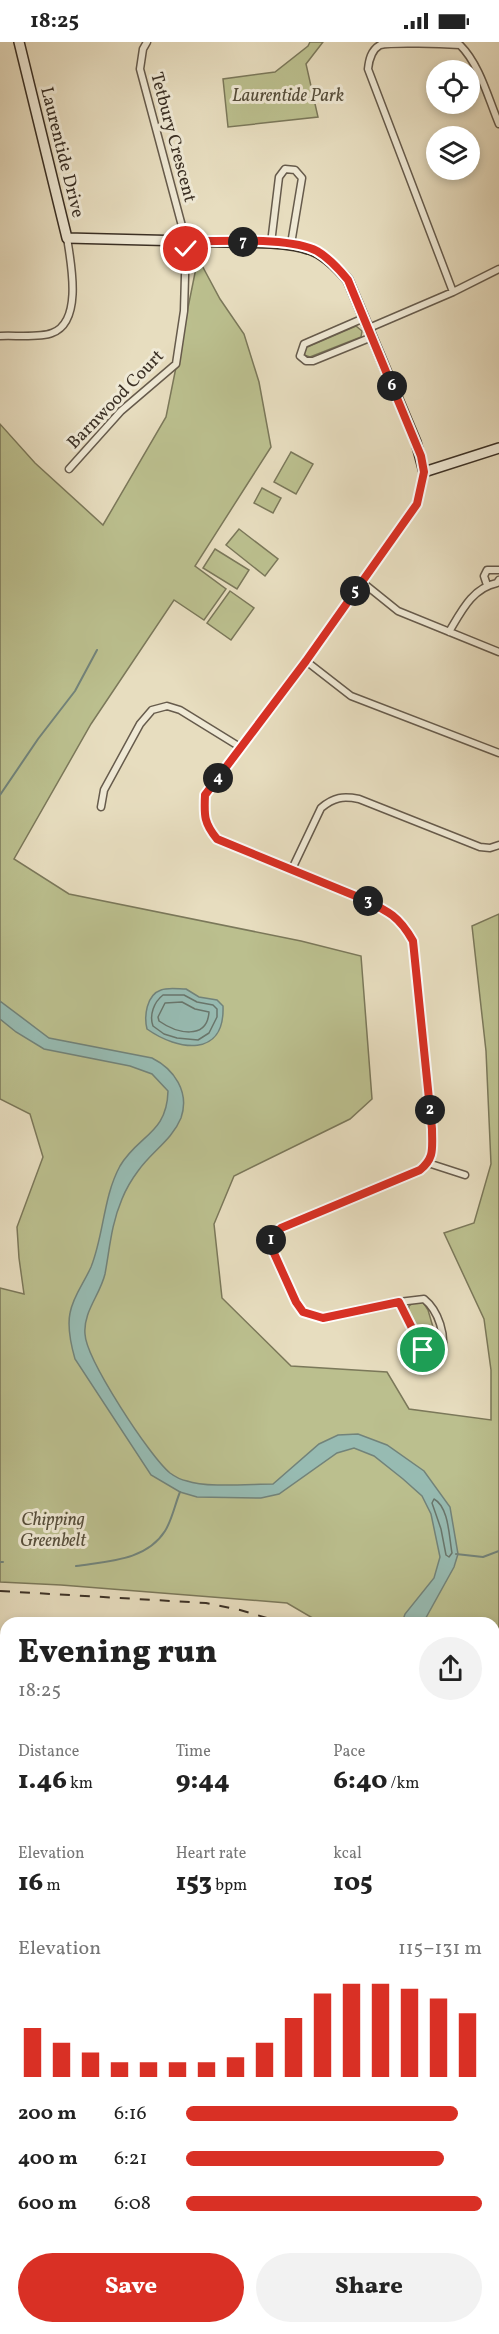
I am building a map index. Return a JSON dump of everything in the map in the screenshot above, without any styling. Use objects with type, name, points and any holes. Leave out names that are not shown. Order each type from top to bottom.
[{"type":"street","name":"Laurentide Drive","points":[[19,42],[67,238],[271,243],[291,244],[315,250],[334,264],[348,280],[416,442],[424,472]]},
{"type":"street","name":"Tetbury Crescent","points":[[147,42],[143,49],[140,69],[186,241]]},
{"type":"street","points":[[453,292],[368,69],[370,54],[379,45],[391,42],[460,45],[468,52],[476,68],[499,124]]},
{"type":"street","points":[[271,243],[279,177],[285,169],[295,170],[302,178],[291,244]]},
{"type":"street","points":[[0,336],[51,334],[64,325],[73,303],[67,238]]},
{"type":"street","name":"Barnwood Court","points":[[69,469],[121,411],[176,364],[184,311],[186,241]]},
{"type":"street","points":[[364,318],[304,344],[300,356],[313,361],[499,269]]},
{"type":"street","points":[[399,1302],[423,1350],[430,1356],[442,1353],[445,1341],[432,1305],[424,1299],[399,1302],[323,1318],[303,1312],[296,1302],[271,1240],[281,1228],[420,1170],[432,1158],[432,1129],[413,941],[402,922],[384,909],[217,839],[206,825],[205,795],[306,661],[417,504],[424,472],[499,448]]},
{"type":"street","points":[[487,585],[484,576],[487,570],[499,570]]},
{"type":"street","points":[[449,632],[477,590],[497,583],[499,580]]},
{"type":"street","points":[[362,582],[398,611],[499,652]]},
{"type":"street","points":[[306,661],[351,696],[499,753]]},
{"type":"street","points":[[102,807],[104,790],[140,724],[152,710],[167,706],[180,710],[240,747]]},
{"type":"street","points":[[292,869],[321,808],[328,802],[343,797],[359,799],[480,847],[489,848],[499,845]]},
{"type":"street","points":[[429,1163],[465,1175]]},
{"type":"green space","name":"Laurentide Park","points":[[310,42],[323,42],[306,64],[318,117],[228,127],[223,79],[275,72]]},
{"type":"green space","name":"Chipping Greenbelt","points":[[198,258],[220,299],[244,334],[259,382],[271,447],[195,566],[226,589],[204,620],[174,600],[91,724],[14,859],[69,894],[301,941],[361,956],[372,1099],[350,1119],[234,1176],[214,1224],[222,1298],[291,1366],[387,1372],[409,1409],[491,1420],[491,1370],[484,1319],[444,1233],[474,1223],[491,1164],[486,1051],[472,926],[499,914],[499,1617],[311,1617],[287,1603],[0,1582],[0,1288],[24,1294],[17,1227],[43,1157],[30,1114],[0,1099],[0,424],[35,463],[103,525],[166,417]]},
{"type":"green space","points":[[356,326],[362,331],[361,337],[310,357],[304,355],[305,348]]},
{"type":"green space","points":[[291,452],[313,464],[296,494],[274,482]]},
{"type":"green space","points":[[262,488],[281,498],[273,513],[254,503]]},
{"type":"green space","points":[[239,529],[278,559],[265,576],[226,545]]},
{"type":"green space","points":[[215,549],[249,570],[237,589],[203,568]]},
{"type":"green space","points":[[230,591],[254,608],[231,640],[207,623]]},
{"type":"green space","points":[[423,1302],[428,1310],[438,1344],[431,1350],[427,1347],[408,1312],[409,1306],[413,1303]]},
{"type":"water","points":[[164,989],[186,989],[199,997],[217,1000],[223,1006],[222,1023],[216,1035],[208,1042],[185,1045],[172,1042],[147,1029],[146,1013],[152,997]]},
{"type":"water","points":[[0,1001],[49,1038],[152,1058],[167,1068],[182,1090],[183,1108],[177,1126],[138,1171],[122,1199],[113,1227],[105,1274],[85,1326],[88,1346],[96,1364],[120,1407],[148,1448],[170,1473],[178,1478],[195,1483],[229,1485],[273,1484],[319,1444],[338,1435],[358,1434],[387,1445],[424,1471],[450,1507],[458,1554],[454,1567],[426,1617],[404,1617],[434,1578],[440,1557],[431,1514],[422,1496],[374,1456],[354,1448],[337,1453],[279,1494],[261,1498],[197,1497],[180,1492],[151,1475],[75,1359],[69,1319],[71,1307],[95,1255],[114,1178],[127,1156],[163,1116],[168,1091],[152,1074],[130,1066],[44,1049],[0,1019]]},
{"type":"waterway","points":[[0,795],[38,739],[75,691],[97,650]]},
{"type":"waterway","points":[[76,1566],[125,1558],[137,1554],[157,1541],[172,1517],[180,1492]]},
{"type":"waterway","points":[[456,1554],[483,1557],[499,1551]]},
{"type":"railway","points":[[0,1591],[206,1603],[264,1617]]},
{"type":"route","points":[[186,249],[186,241],[291,244],[315,250],[334,264],[348,280],[421,456],[424,472],[417,504],[306,661],[205,795],[204,810],[206,825],[217,839],[384,909],[402,922],[413,941],[432,1129],[432,1158],[420,1170],[281,1228],[271,1240],[273,1251],[296,1302],[303,1312],[313,1317],[323,1318],[399,1302],[423,1350]]}]
